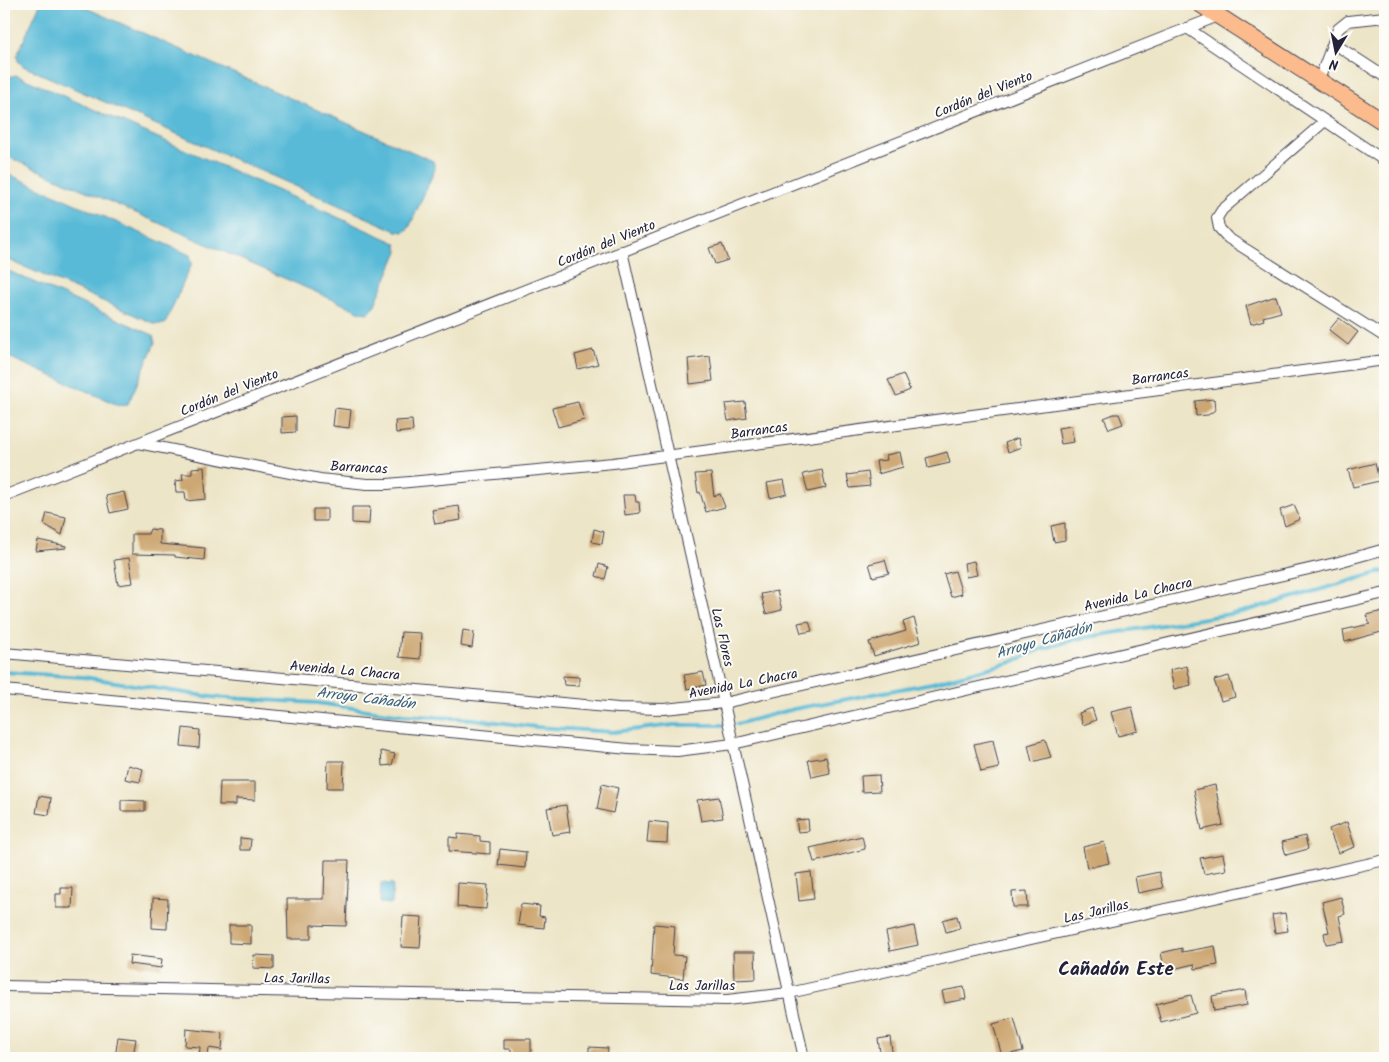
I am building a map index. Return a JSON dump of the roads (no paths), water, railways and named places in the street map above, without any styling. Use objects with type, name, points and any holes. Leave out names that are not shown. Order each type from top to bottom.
[{"type":"highway","points":[[1201,4],[1385,123]]},
{"type":"street","name":"Cordón del Viento","points":[[4,496],[1218,16]]},
{"type":"street","points":[[1319,80],[1338,28],[1348,21],[1385,17]]},
{"type":"street","points":[[1186,28],[1385,161]]},
{"type":"street","points":[[1333,43],[1385,77]]},
{"type":"street","points":[[1325,120],[1222,210],[1217,218],[1219,228],[1228,238],[1385,337]]},
{"type":"street","name":"Las Flores","points":[[622,251],[804,1058]]},
{"type":"street","name":"Barrancas","points":[[137,443],[320,478],[366,484],[583,467],[1385,360]]},
{"type":"street","name":"Avenida La Chacra","points":[[4,653],[618,708],[664,709],[724,703],[1335,563],[1385,549]]},
{"type":"street","points":[[4,690],[637,750],[699,750],[733,744],[1385,593]]},
{"type":"street","name":"Las Jarillas","points":[[4,986],[727,1000],[789,993],[1385,860]]},
{"type":"water","points":[[40,4],[77,4],[433,161],[435,169],[409,228],[404,232],[397,231],[23,66],[18,61],[17,55]]},
{"type":"water","points":[[16,75],[396,243],[398,251],[373,309],[367,313],[361,312],[4,155],[4,85],[8,77]]},
{"type":"water","points":[[4,172],[190,255],[192,263],[165,324],[155,324],[4,258]]},
{"type":"water","points":[[4,269],[153,335],[155,343],[128,404],[118,405],[4,355]]},
{"type":"water","points":[[381,883],[393,884],[392,904],[380,903]]},
{"type":"waterway","name":"Arroyo Cañadón","points":[[737,724],[794,709],[932,683],[1012,662],[1042,649],[1076,639],[1242,612],[1385,571]]},
{"type":"waterway","name":"Arroyo Cañadón","points":[[4,672],[83,677],[211,697],[317,703],[403,715],[472,719],[536,727],[613,732],[674,725],[727,725]]},
{"type":"district","name":"Cañadón Este","points":[[1116,968]]}]
